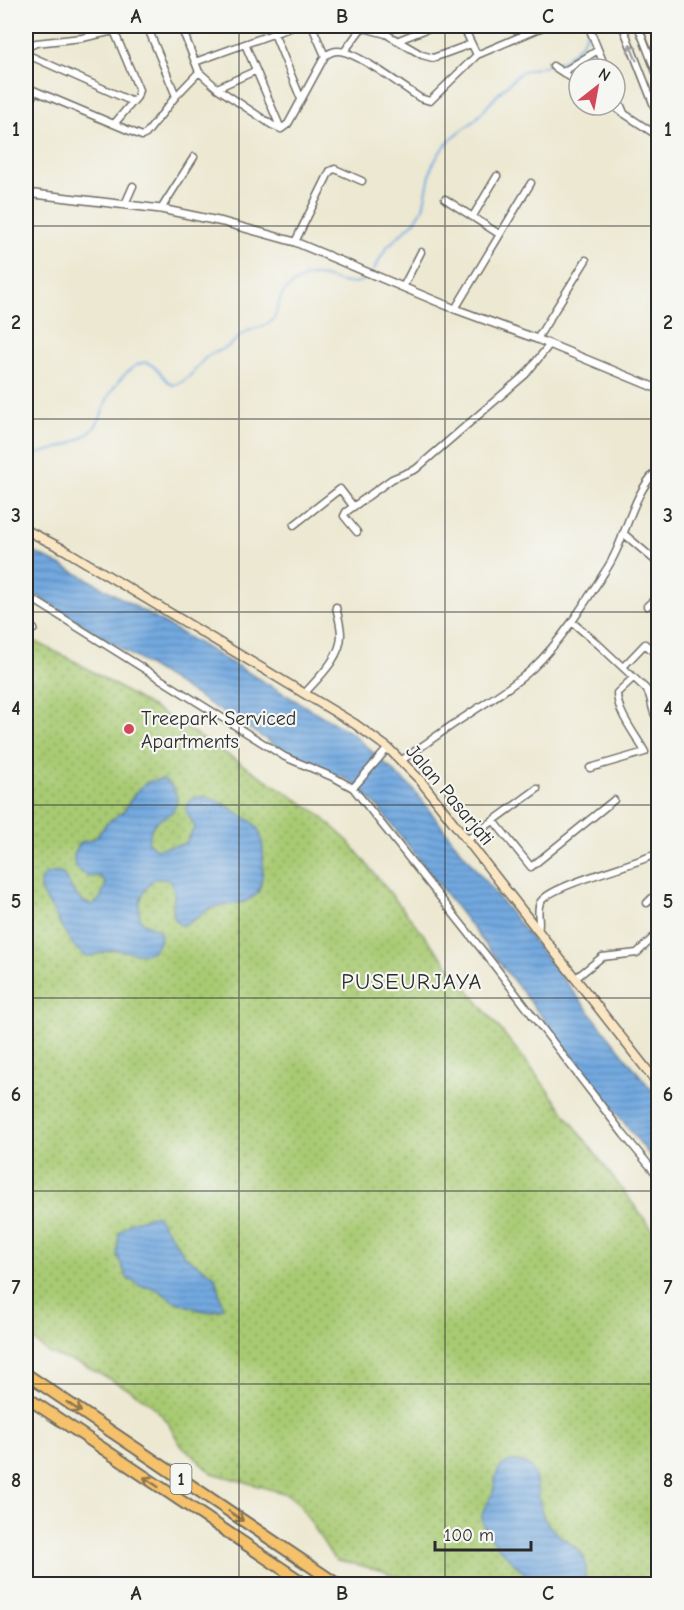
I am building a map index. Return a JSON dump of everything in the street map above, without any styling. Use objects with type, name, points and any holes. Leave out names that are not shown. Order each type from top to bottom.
[{"type":"highway","name":"1","points":[[26,1374],[337,1584]]},
{"type":"highway","name":"1","points":[[26,1397],[305,1584]]},
{"type":"main road","name":"Jalan Pasarjati","points":[[26,530],[65,550],[367,731],[386,751],[402,760],[658,1084]]},
{"type":"street","points":[[147,26],[176,96]]},
{"type":"street","points":[[181,26],[199,72],[218,88],[281,129]]},
{"type":"street","points":[[184,35],[210,26]]},
{"type":"street","points":[[271,26],[301,99]]},
{"type":"street","points":[[195,62],[295,26]]},
{"type":"street","points":[[312,26],[325,56]]},
{"type":"street","points":[[344,52],[361,26],[399,40],[422,55],[433,58],[471,44]]},
{"type":"street","points":[[399,40],[434,26]]},
{"type":"street","points":[[464,26],[477,55]]},
{"type":"street","points":[[281,129],[288,124],[325,56],[333,52],[344,52],[364,62],[428,101],[434,99],[477,55],[545,26]]},
{"type":"street","points":[[613,26],[626,26],[658,116]]},
{"type":"street","points":[[638,26],[658,77]]},
{"type":"street","points":[[26,48],[36,43],[82,38],[113,28],[138,86],[138,95],[114,124]]},
{"type":"street","points":[[590,30],[601,57]]},
{"type":"street","points":[[245,44],[281,129]]},
{"type":"street","points":[[563,72],[598,50]]},
{"type":"street","points":[[26,54],[133,102]]},
{"type":"street","points":[[553,66],[567,75]]},
{"type":"street","points":[[218,88],[255,71]]},
{"type":"street","points":[[26,87],[143,136],[199,72]]},
{"type":"street","points":[[26,109],[35,91]]},
{"type":"street","points":[[627,116],[658,136]]},
{"type":"street","points":[[161,209],[194,157]]},
{"type":"street","points":[[295,242],[330,171],[335,170],[362,181]]},
{"type":"street","points":[[473,216],[496,176]]},
{"type":"street","points":[[455,309],[531,183]]},
{"type":"street","points":[[124,204],[134,186]]},
{"type":"street","points":[[26,193],[161,209],[222,222],[295,242],[455,309],[550,344],[658,388]]},
{"type":"street","points":[[445,199],[499,234]]},
{"type":"street","points":[[403,287],[421,252]]},
{"type":"street","points":[[537,339],[586,260]]},
{"type":"street","points":[[357,532],[344,515],[353,506],[392,479],[416,469],[526,374],[550,344]]},
{"type":"street","points":[[402,760],[498,695],[532,669],[572,622],[609,566],[637,497],[657,474]]},
{"type":"street","points":[[294,525],[340,489],[353,506]]},
{"type":"street","points":[[623,533],[658,563]]},
{"type":"street","points":[[26,595],[285,758],[336,778],[353,788],[658,1176]]},
{"type":"street","points":[[647,606],[658,596]]},
{"type":"street","points":[[304,694],[323,673],[338,648],[341,637],[336,607]]},
{"type":"street","points":[[572,622],[649,693],[653,712],[658,720]]},
{"type":"street","points":[[26,626],[34,629]]},
{"type":"street","points":[[623,667],[645,644],[658,656]]},
{"type":"street","points":[[590,768],[645,752],[623,713],[617,696],[617,693],[633,678]]},
{"type":"street","points":[[353,788],[386,751]]},
{"type":"street","points":[[467,840],[537,789]]},
{"type":"street","points":[[494,822],[531,867],[614,800]]},
{"type":"street","points":[[538,931],[540,920],[538,908],[540,901],[546,896],[567,886],[657,856]]},
{"type":"street","points":[[646,903],[658,892]]},
{"type":"street","points":[[576,978],[602,957],[637,953],[658,933]]},
{"type":"green space","points":[[26,637],[76,662],[167,716],[315,811],[348,841],[525,1060],[658,1237],[658,1584],[406,1584],[384,1571],[337,1560],[332,1556],[299,1504],[287,1494],[212,1473],[180,1444],[167,1421],[151,1404],[85,1366],[48,1353],[26,1333]]},
{"type":"water","points":[[26,548],[90,580],[353,734],[413,789],[658,1098],[658,1166],[379,808],[351,781],[299,760],[26,589]]},
{"type":"water","points":[[163,779],[174,790],[176,804],[170,814],[154,824],[148,842],[156,849],[185,844],[195,827],[186,811],[187,805],[192,798],[205,797],[216,800],[251,821],[260,833],[263,858],[259,891],[249,900],[210,909],[192,921],[180,925],[173,912],[174,889],[166,879],[154,879],[143,893],[139,910],[142,922],[159,930],[161,935],[154,950],[142,954],[114,950],[86,956],[75,947],[66,934],[42,894],[40,882],[49,874],[63,874],[74,893],[82,901],[92,905],[100,899],[106,884],[100,876],[89,877],[76,868],[74,854],[77,848],[81,842],[92,840],[107,823],[124,811],[135,793],[147,782]]},
{"type":"water","points":[[156,1215],[186,1257],[215,1276],[223,1308],[211,1312],[200,1310],[174,1301],[156,1289],[141,1286],[127,1278],[117,1254],[119,1233],[131,1222]]},
{"type":"water","points":[[510,1461],[524,1463],[534,1473],[544,1518],[554,1531],[582,1555],[586,1570],[585,1584],[539,1584],[514,1563],[488,1533],[482,1513],[492,1495],[499,1469]]},
{"type":"waterway","points":[[373,271],[387,247],[416,220],[423,208],[432,166],[452,138],[475,120],[521,72],[563,61],[581,44],[590,26]]},
{"type":"waterway","points":[[26,456],[68,444],[91,431],[98,423],[113,389],[121,378],[137,365],[148,363],[172,385],[179,383],[189,377],[208,356],[229,346],[245,332],[264,326],[273,320],[283,294],[298,281],[317,276],[352,283],[361,282],[370,276]]},
{"type":"place","name":"Treepark Serviced Apartments","points":[[129,729]]},
{"type":"district","name":"PUSEURJAYA","points":[[412,982]]}]
